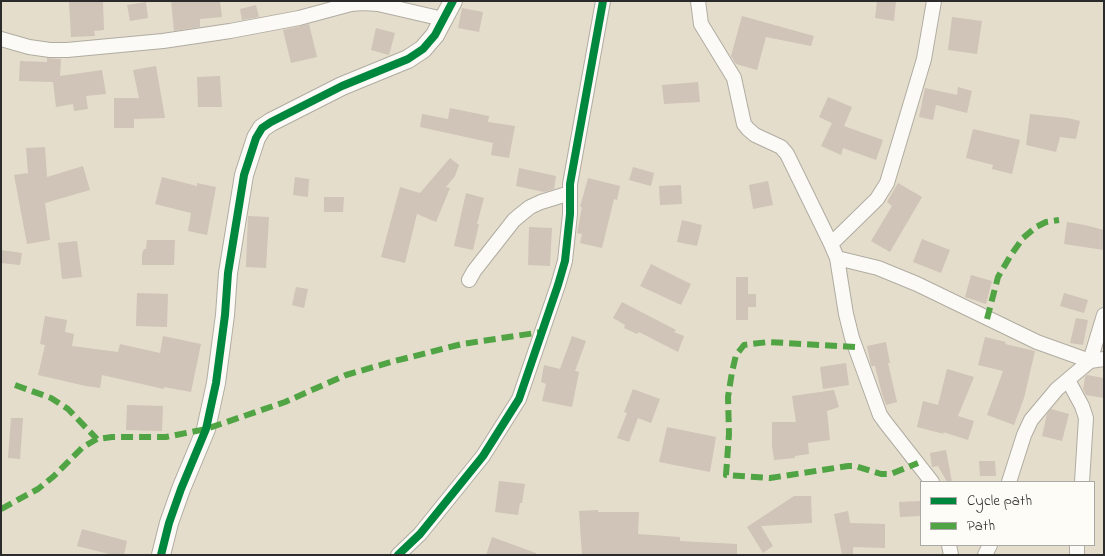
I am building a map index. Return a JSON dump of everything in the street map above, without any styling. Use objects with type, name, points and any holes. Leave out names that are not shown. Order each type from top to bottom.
[{"type":"street","points":[[160,555],[168,524],[206,429],[216,384],[225,315],[228,273],[244,175],[256,138],[262,128],[271,122],[342,86],[408,59],[423,48],[435,35],[453,1]]},
{"type":"street","points":[[398,555],[420,534],[482,456],[519,399],[565,261],[570,214],[570,184],[603,1]]},
{"type":"street","points":[[698,1],[701,24],[734,78],[744,124],[755,135],[781,147],[787,154],[831,244],[837,258],[852,338],[876,407],[884,422],[931,481]]},
{"type":"street","points":[[831,244],[877,199],[887,183],[924,59],[934,1]]},
{"type":"street","points":[[1,39],[50,50],[163,42],[299,18],[351,4],[363,3],[378,4],[443,20]]},
{"type":"street","points":[[469,280],[514,220],[530,207],[570,193]]},
{"type":"street","points":[[837,258],[878,268],[917,284],[1037,342],[1097,360]]},
{"type":"street","points":[[1009,481],[1024,435],[1031,420],[1068,380],[1097,360],[1104,315]]},
{"type":"street","points":[[1068,380],[1082,406],[1086,418],[1082,481]]},
{"type":"building","points":[[69,1],[103,1],[104,30],[94,31],[95,36],[71,37]]},
{"type":"building","points":[[171,1],[220,1],[222,17],[200,19],[200,27],[174,31]]},
{"type":"building","points":[[877,1],[896,1],[894,21],[875,18]]},
{"type":"building","points":[[146,2],[148,18],[130,21],[127,5]]},
{"type":"building","points":[[256,5],[259,17],[242,20],[240,9]]},
{"type":"building","points":[[462,8],[483,12],[479,32],[458,28]]},
{"type":"building","points":[[742,16],[814,36],[811,46],[766,37],[757,70],[736,64],[731,56]]},
{"type":"building","points":[[952,17],[982,21],[977,54],[948,50]]},
{"type":"building","points":[[309,24],[317,57],[291,63],[283,30]]},
{"type":"building","points":[[376,28],[395,33],[389,55],[371,50]]},
{"type":"building","points":[[47,58],[61,59],[60,76],[102,70],[106,94],[86,96],[88,109],[74,111],[73,104],[56,107],[53,82],[19,81],[20,61],[47,62]]},
{"type":"building","points":[[156,66],[165,118],[134,119],[134,128],[114,128],[114,98],[139,98],[133,70]]},
{"type":"building","points":[[220,76],[222,107],[198,107],[197,77]]},
{"type":"building","points":[[698,82],[700,102],[664,104],[662,85]]},
{"type":"building","points":[[958,87],[972,91],[967,113],[936,105],[933,120],[919,117],[925,88],[957,95]]},
{"type":"building","points":[[828,97],[852,107],[844,126],[883,140],[876,160],[843,148],[841,155],[821,146],[832,123],[819,117]]},
{"type":"building","points":[[450,108],[489,116],[488,122],[515,126],[509,158],[491,155],[493,143],[420,127],[422,114],[448,119]]},
{"type":"building","points":[[1030,114],[1080,121],[1076,139],[1060,137],[1056,152],[1026,145]]},
{"type":"building","points":[[973,129],[1020,140],[1012,174],[992,169],[993,165],[966,158]]},
{"type":"building","points":[[45,147],[47,177],[83,166],[90,190],[45,203],[50,240],[27,244],[14,175],[28,173],[26,148]]},
{"type":"building","points":[[450,158],[459,165],[455,176],[446,187],[450,188],[436,222],[417,214],[405,263],[381,257],[400,187],[420,193]]},
{"type":"building","points":[[633,167],[654,173],[651,186],[629,180]]},
{"type":"building","points":[[519,168],[556,176],[554,189],[544,192],[516,186]]},
{"type":"building","points":[[162,177],[197,186],[197,183],[216,187],[207,235],[188,231],[191,213],[155,204]]},
{"type":"building","points":[[295,177],[309,179],[308,197],[293,195]]},
{"type":"building","points":[[588,178],[620,186],[617,200],[614,199],[602,248],[580,243],[582,234],[577,233],[582,207],[580,207]]},
{"type":"building","points":[[768,181],[773,205],[753,209],[749,185]]},
{"type":"building","points":[[898,183],[922,197],[890,252],[871,241],[892,206],[887,202]]},
{"type":"building","points":[[681,185],[682,204],[660,205],[659,186]]},
{"type":"building","points":[[466,193],[484,198],[473,250],[454,246]]},
{"type":"building","points":[[324,197],[344,197],[343,212],[324,212]]},
{"type":"building","points":[[248,216],[269,217],[266,268],[246,267]]},
{"type":"building","points":[[682,220],[702,225],[697,246],[677,242]]},
{"type":"building","points":[[1067,222],[1104,230],[1104,250],[1064,244]]},
{"type":"building","points":[[529,227],[552,228],[550,266],[528,265]]},
{"type":"building","points":[[922,239],[950,250],[941,273],[913,262]]},
{"type":"building","points":[[147,240],[175,240],[174,265],[142,265],[142,254],[144,249],[146,249]]},
{"type":"building","points":[[77,241],[82,277],[62,279],[58,243]]},
{"type":"building","points":[[1,250],[22,253],[20,265],[1,263]]},
{"type":"building","points":[[651,264],[691,284],[681,305],[640,286]]},
{"type":"building","points":[[971,275],[992,281],[986,304],[965,297]]},
{"type":"building","points":[[736,277],[748,277],[748,294],[756,294],[756,307],[748,307],[748,320],[736,320]]},
{"type":"building","points":[[296,287],[308,289],[304,308],[292,305]]},
{"type":"building","points":[[137,293],[168,294],[167,327],[136,326]]},
{"type":"building","points":[[1064,293],[1088,300],[1084,313],[1060,306]]},
{"type":"building","points":[[622,302],[684,336],[678,352],[639,332],[637,334],[624,328],[625,325],[613,318]]},
{"type":"building","points":[[45,316],[67,320],[65,332],[74,334],[72,346],[118,352],[120,344],[160,353],[163,336],[201,344],[191,392],[164,387],[164,389],[102,375],[100,388],[38,375],[45,345],[40,344]]},
{"type":"building","points":[[1076,318],[1088,320],[1083,345],[1070,343]]},
{"type":"building","points":[[572,336],[586,341],[575,371],[579,372],[572,407],[542,401],[546,384],[541,382],[544,365],[560,369]]},
{"type":"building","points":[[985,337],[1035,351],[1024,398],[1014,425],[987,415],[1003,371],[978,365]]},
{"type":"building","points":[[886,342],[890,363],[888,363],[897,402],[886,405],[875,366],[871,366],[867,346]]},
{"type":"building","points":[[846,363],[849,385],[823,389],[820,367]]},
{"type":"building","points":[[947,369],[974,377],[958,416],[974,421],[968,440],[943,432],[944,434],[917,427],[923,401],[938,405]]},
{"type":"building","points":[[1087,375],[1104,378],[1104,398],[1086,395],[1083,389]]},
{"type":"building","points":[[633,389],[660,399],[651,423],[638,418],[629,442],[617,438],[627,413],[624,412]]},
{"type":"building","points":[[834,390],[839,407],[827,411],[830,440],[808,443],[809,454],[795,456],[795,458],[774,460],[772,422],[796,422],[792,396]]},
{"type":"building","points":[[127,405],[163,406],[162,431],[126,430]]},
{"type":"building","points":[[1051,409],[1069,414],[1062,441],[1042,436],[1047,414]]},
{"type":"building","points":[[11,418],[23,418],[20,459],[8,458]]},
{"type":"building","points":[[667,427],[716,437],[710,472],[659,462]]},
{"type":"building","points":[[946,450],[952,481],[946,481],[938,466],[932,467],[930,453]]},
{"type":"building","points":[[979,461],[995,461],[996,476],[980,476]]},
{"type":"building","points":[[499,481],[525,484],[518,515],[495,512]]},
{"type":"building","points":[[794,496],[811,496],[812,523],[761,526],[773,546],[763,553],[747,527]]},
{"type":"building","points":[[920,501],[920,516],[900,517],[899,502]]},
{"type":"building","points":[[598,510],[598,512],[639,512],[638,534],[680,537],[680,541],[737,544],[737,555],[582,555],[579,511]]},
{"type":"building","points":[[848,511],[850,523],[885,524],[885,548],[853,547],[853,555],[842,555],[834,514]]},
{"type":"building","points":[[82,529],[127,541],[124,555],[113,555],[77,546]]},
{"type":"building","points":[[492,537],[536,553],[536,555],[486,555]]},
{"type":"marked path","points":[[987,319],[998,277],[1023,238],[1036,227],[1046,222],[1059,220]]},
{"type":"marked path","points":[[1,509],[38,489],[83,447],[97,439],[112,437],[166,437],[206,429],[285,402],[346,375],[391,362],[462,344],[542,332]]},
{"type":"marked path","points":[[855,347],[768,342],[744,345],[736,355],[728,397],[729,434],[726,475],[770,478],[848,466],[855,466],[881,474],[891,474],[918,463]]},
{"type":"marked path","points":[[15,385],[51,398],[68,409],[97,439]]},
{"type":"cycle path","points":[[161,555],[169,523],[181,489],[206,429],[216,383],[225,315],[228,273],[244,175],[256,138],[262,128],[271,122],[342,86],[408,59],[423,49],[435,35],[453,1]]},
{"type":"cycle path","points":[[398,555],[420,534],[483,456],[519,399],[565,261],[570,214],[570,184],[603,1]]}]
